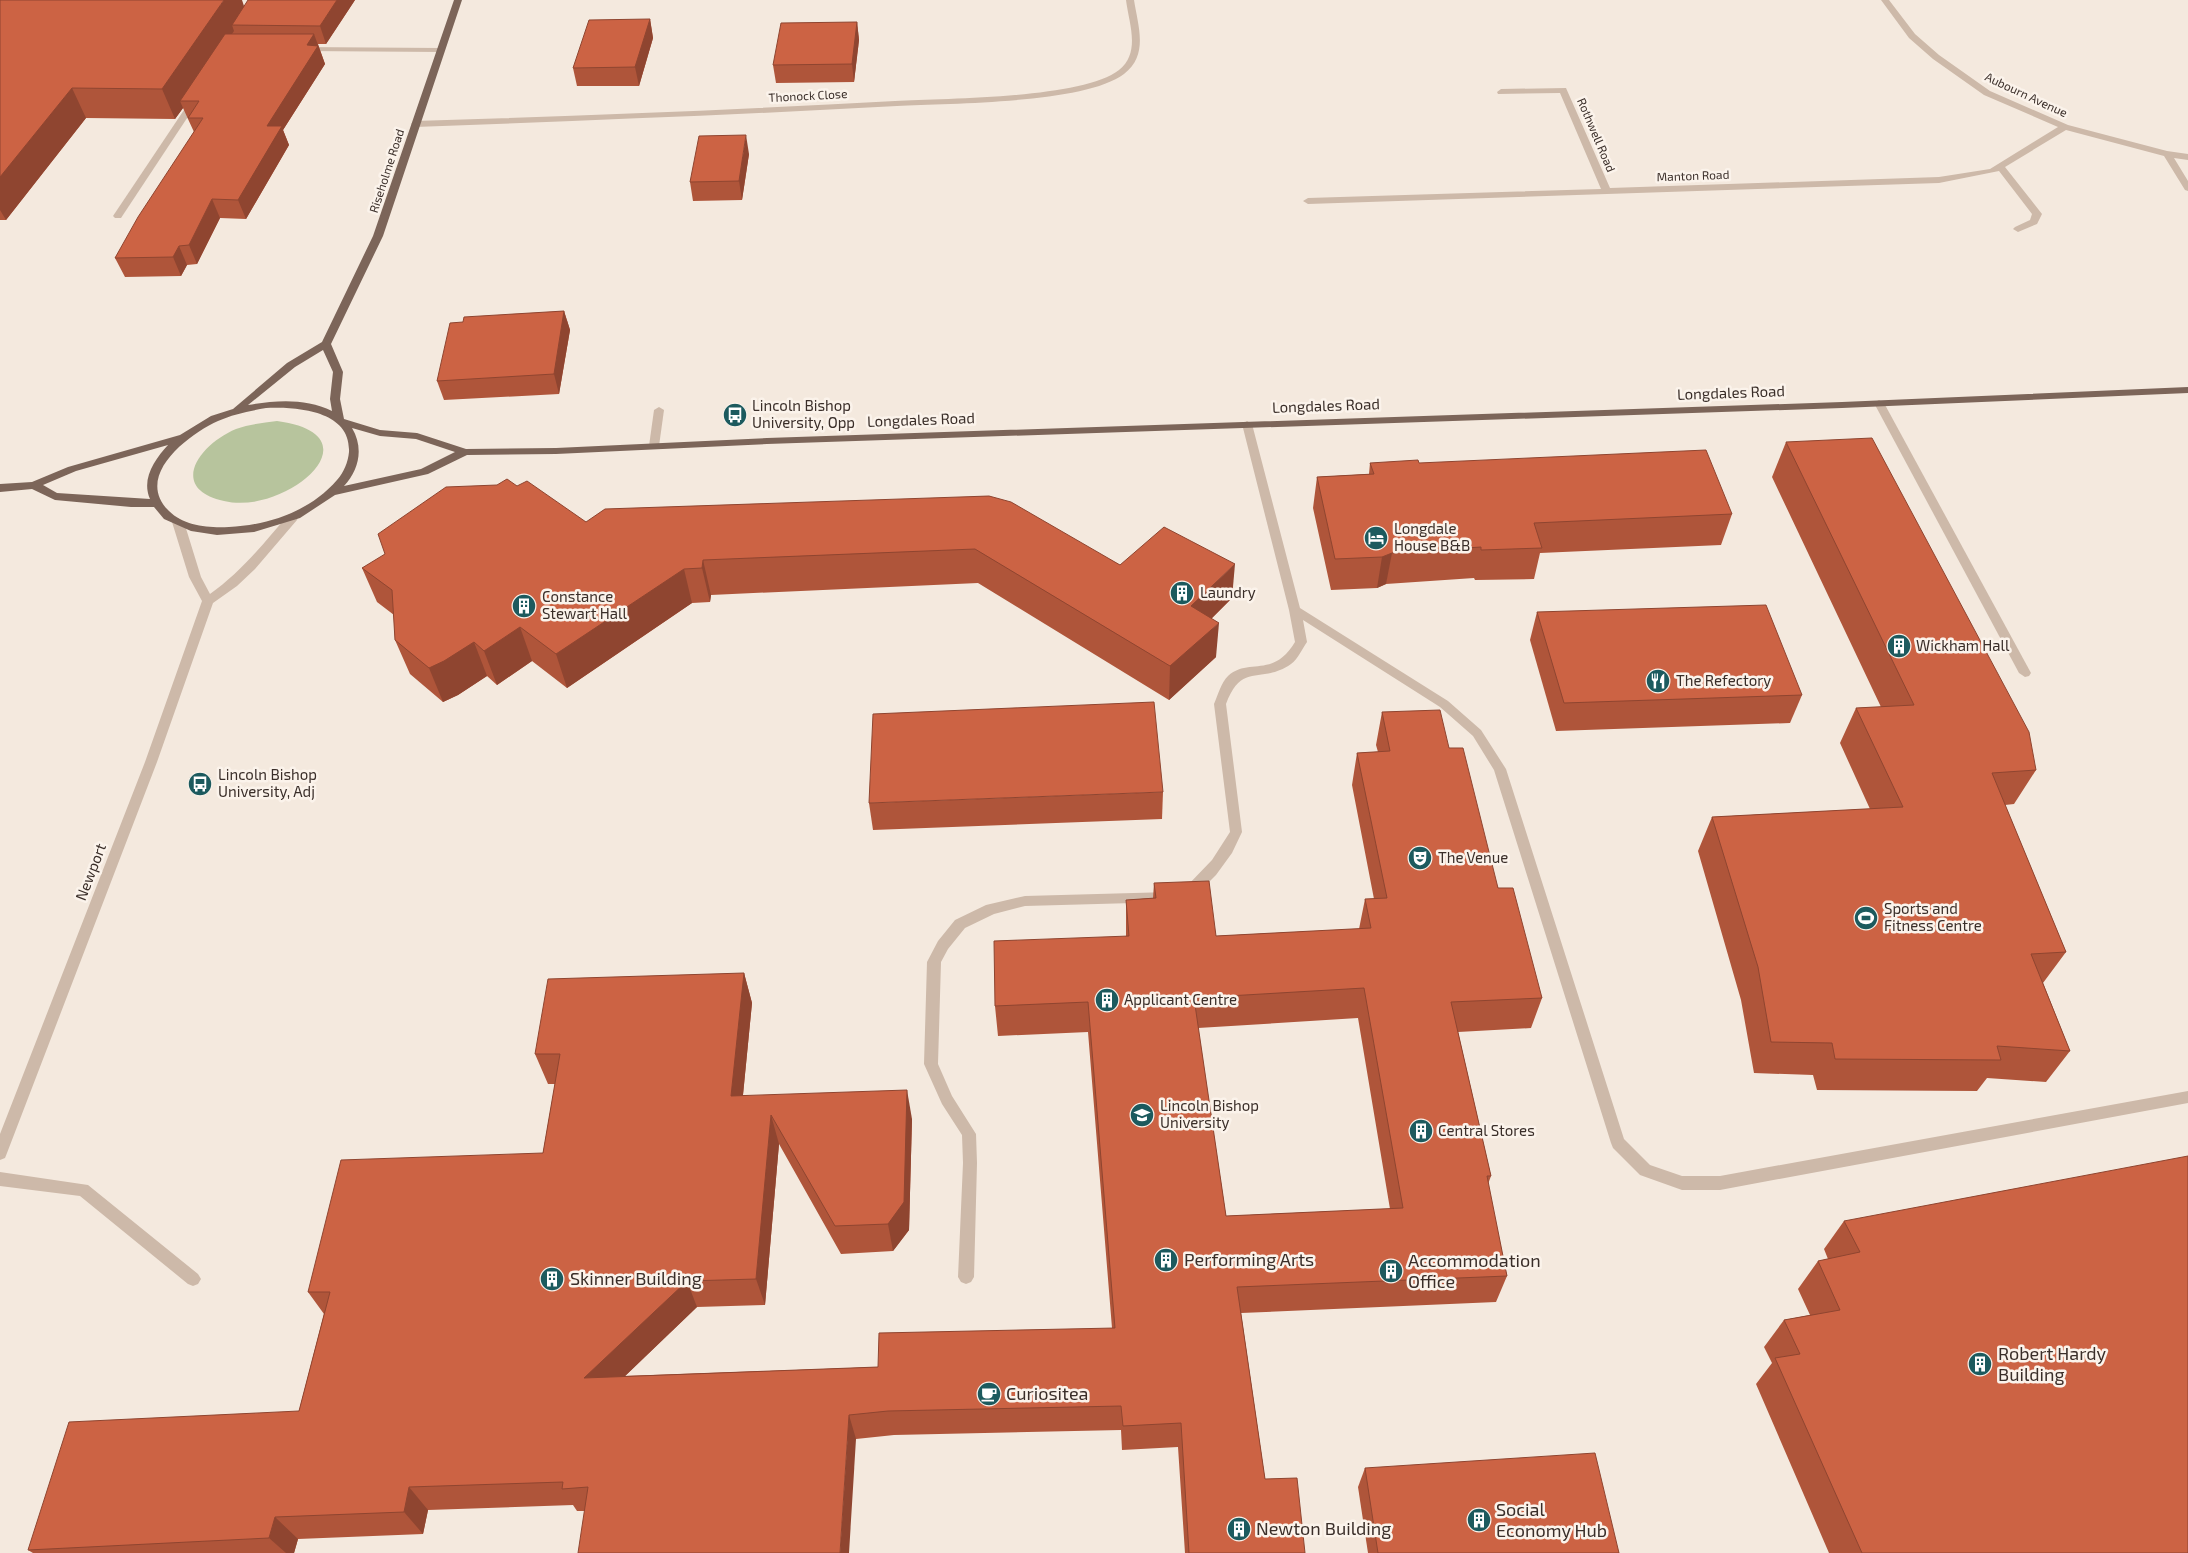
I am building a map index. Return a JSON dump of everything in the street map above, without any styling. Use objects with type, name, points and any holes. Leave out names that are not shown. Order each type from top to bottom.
[{"type":"main road","name":"Riseholme Road","points":[[326,344],[378,236],[458,0]]},
{"type":"main road","points":[[233,412],[256,396],[291,365],[326,344],[338,372],[336,399],[340,421]]},
{"type":"main road","name":"Longdales Road","points":[[340,421],[380,433],[417,436],[466,452],[556,451],[1247,424],[1879,404],[2188,390]]},
{"type":"main road","points":[[266,405],[298,405],[325,412],[340,421],[351,433],[355,452],[347,474],[333,492],[310,508],[293,517],[256,528],[207,531],[178,522],[165,514],[156,503],[151,487],[155,471],[165,454],[181,438],[196,428],[233,412],[266,405]]},
{"type":"main road","points":[[0,488],[34,485],[72,469],[181,438]]},
{"type":"main road","name":"Longdales Road","points":[[333,492],[424,472],[466,452]]},
{"type":"main road","points":[[34,485],[55,496],[131,503],[156,503]]},
{"type":"street","name":"Thonock Close","points":[[415,124],[781,110],[1010,96],[1066,90],[1104,82],[1120,73],[1132,62],[1136,52],[1130,0]]},
{"type":"street","name":"Aubourn Avenue","points":[[1885,0],[1912,36],[1968,81],[1987,93],[2065,127],[2167,154],[2188,157]]},
{"type":"street","points":[[297,48],[441,50]]},
{"type":"street","points":[[118,216],[202,88]]},
{"type":"street","name":"Rothwell Road","points":[[1501,92],[1563,90],[1607,191]]},
{"type":"street","name":"Manton Road","points":[[1308,201],[1939,180],[1993,171],[2065,127]]},
{"type":"street","points":[[2167,154],[2188,188]]},
{"type":"street","points":[[2000,167],[2037,214],[2034,222],[2018,229]]},
{"type":"street","points":[[1879,404],[2025,673]]},
{"type":"street","points":[[654,446],[659,410]]},
{"type":"street","points":[[966,1276],[970,1163],[969,1134],[948,1100],[930,1064],[934,962],[943,945],[960,924],[991,910],[1025,901],[1168,898],[1191,892],[1208,876],[1228,849],[1236,832],[1220,704],[1225,687],[1240,673],[1268,670],[1288,661],[1301,642],[1295,610],[1247,424]]},
{"type":"street","points":[[178,522],[189,553],[194,578],[208,601],[233,583],[251,566],[293,517]]},
{"type":"street","name":"Newport","points":[[0,1153],[151,762],[208,601]]},
{"type":"street","points":[[1295,610],[1444,704],[1477,733],[1500,769],[1618,1143],[1645,1170],[1682,1183],[1720,1183],[2188,1097]]},
{"type":"street","points":[[0,1179],[83,1190],[193,1279]]},
{"type":"green space","points":[[277,421],[307,429],[321,442],[322,456],[313,472],[295,486],[273,497],[248,502],[224,501],[207,495],[197,486],[193,476],[195,466],[201,455],[211,445],[236,429]]},
{"type":"building","points":[[0,0],[224,0],[162,89],[72,88],[0,177]]},
{"type":"building","points":[[248,0],[337,0],[320,26],[232,25]]},
{"type":"building","points":[[650,19],[635,67],[573,68],[589,20]]},
{"type":"building","points":[[857,22],[852,64],[773,65],[781,23]]},
{"type":"building","points":[[225,34],[314,34],[307,45],[318,46],[267,126],[282,126],[238,200],[212,199],[189,245],[179,246],[173,257],[115,258],[138,217],[203,118],[188,118],[199,101],[180,101]]},
{"type":"building","points":[[746,135],[739,181],[690,182],[699,136]]},
{"type":"building","points":[[564,311],[554,374],[437,381],[450,323],[463,322],[464,317]]},
{"type":"building","points":[[1872,438],[2029,732],[2036,770],[1992,773],[2066,952],[2031,954],[2070,1051],[1997,1046],[2001,1060],[1835,1059],[1832,1043],[1771,1042],[1758,967],[1712,817],[1903,807],[1856,708],[1914,705],[1786,442]]},
{"type":"building","points":[[1706,450],[1732,514],[1534,523],[1542,548],[1481,550],[1481,547],[1392,553],[1382,557],[1335,559],[1317,477],[1374,474],[1370,463],[1418,460],[1419,463]]},
{"type":"building","points":[[507,479],[517,486],[527,481],[586,522],[605,509],[989,496],[1011,502],[1120,565],[1164,527],[1235,564],[1191,606],[1219,623],[1170,666],[975,549],[703,560],[702,568],[684,569],[556,654],[520,627],[484,651],[474,642],[429,668],[395,640],[392,590],[362,568],[385,554],[378,534],[446,487],[497,485]]},
{"type":"building","name":"The Refectory","points":[[1766,605],[1802,695],[1564,703],[1537,612]]},
{"type":"building","points":[[1154,702],[1163,792],[869,803],[873,714]]},
{"type":"building","points":[[1440,710],[1449,748],[1463,748],[1498,888],[1513,888],[1542,998],[1451,1002],[1491,1176],[1487,1176],[1507,1276],[1237,1287],[1265,1479],[1297,1478],[1305,1553],[1189,1553],[1181,1423],[1123,1426],[1121,1406],[888,1411],[849,1415],[840,1553],[578,1553],[588,1487],[562,1489],[563,1482],[409,1487],[404,1512],[275,1517],[269,1538],[28,1550],[69,1422],[299,1411],[330,1292],[308,1292],[341,1160],[543,1153],[560,1054],[535,1054],[548,979],[744,973],[731,1096],[907,1090],[904,1202],[888,1224],[835,1226],[771,1115],[756,1279],[687,1281],[584,1378],[878,1367],[879,1333],[1115,1328],[1088,1002],[995,1006],[994,941],[1129,936],[1126,900],[1156,898],[1154,883],[1209,881],[1216,936],[1371,928],[1365,899],[1387,898],[1357,753],[1390,751],[1382,712]],"holes":[[[1364,988],[1403,1208],[1226,1216],[1194,998]]]},
{"type":"building","name":"Robert Hardy Building","points":[[2188,1156],[2188,1553],[1862,1553],[1775,1358],[1800,1354],[1784,1320],[1840,1310],[1818,1261],[1860,1252],[1844,1221]]},
{"type":"building","name":"Social Economy Hub","points":[[1595,1453],[1619,1553],[1378,1553],[1365,1468]]},
{"type":"place","name":"Lincoln Bishop University, Opp","points":[[735,415]]},
{"type":"place","name":"Longdale House B&B","points":[[1376,538]]},
{"type":"place","name":"Laundry","points":[[1182,593]]},
{"type":"place","name":"Constance Stewart Hall","points":[[524,606]]},
{"type":"place","name":"Wickham Hall","points":[[1899,646]]},
{"type":"place","name":"The Refectory","points":[[1658,681]]},
{"type":"place","name":"Lincoln Bishop University, Adj","points":[[200,784]]},
{"type":"place","name":"The Venue","points":[[1420,858]]},
{"type":"place","name":"Sports and Fitness Centre","points":[[1866,918]]},
{"type":"place","name":"Applicant Centre","points":[[1107,1000]]},
{"type":"place","name":"Lincoln Bishop University","points":[[1142,1115]]},
{"type":"place","name":"Central Stores","points":[[1421,1131]]},
{"type":"place","name":"Performing Arts","points":[[1166,1260]]},
{"type":"place","name":"Accommodation Office","points":[[1391,1271]]},
{"type":"place","name":"Skinner Building","points":[[552,1279]]},
{"type":"place","name":"Robert Hardy Building","points":[[1980,1364]]},
{"type":"place","name":"Curiositea","points":[[989,1394]]},
{"type":"place","name":"Social Economy Hub","points":[[1479,1520]]},
{"type":"place","name":"Newton Building","points":[[1239,1529]]}]
